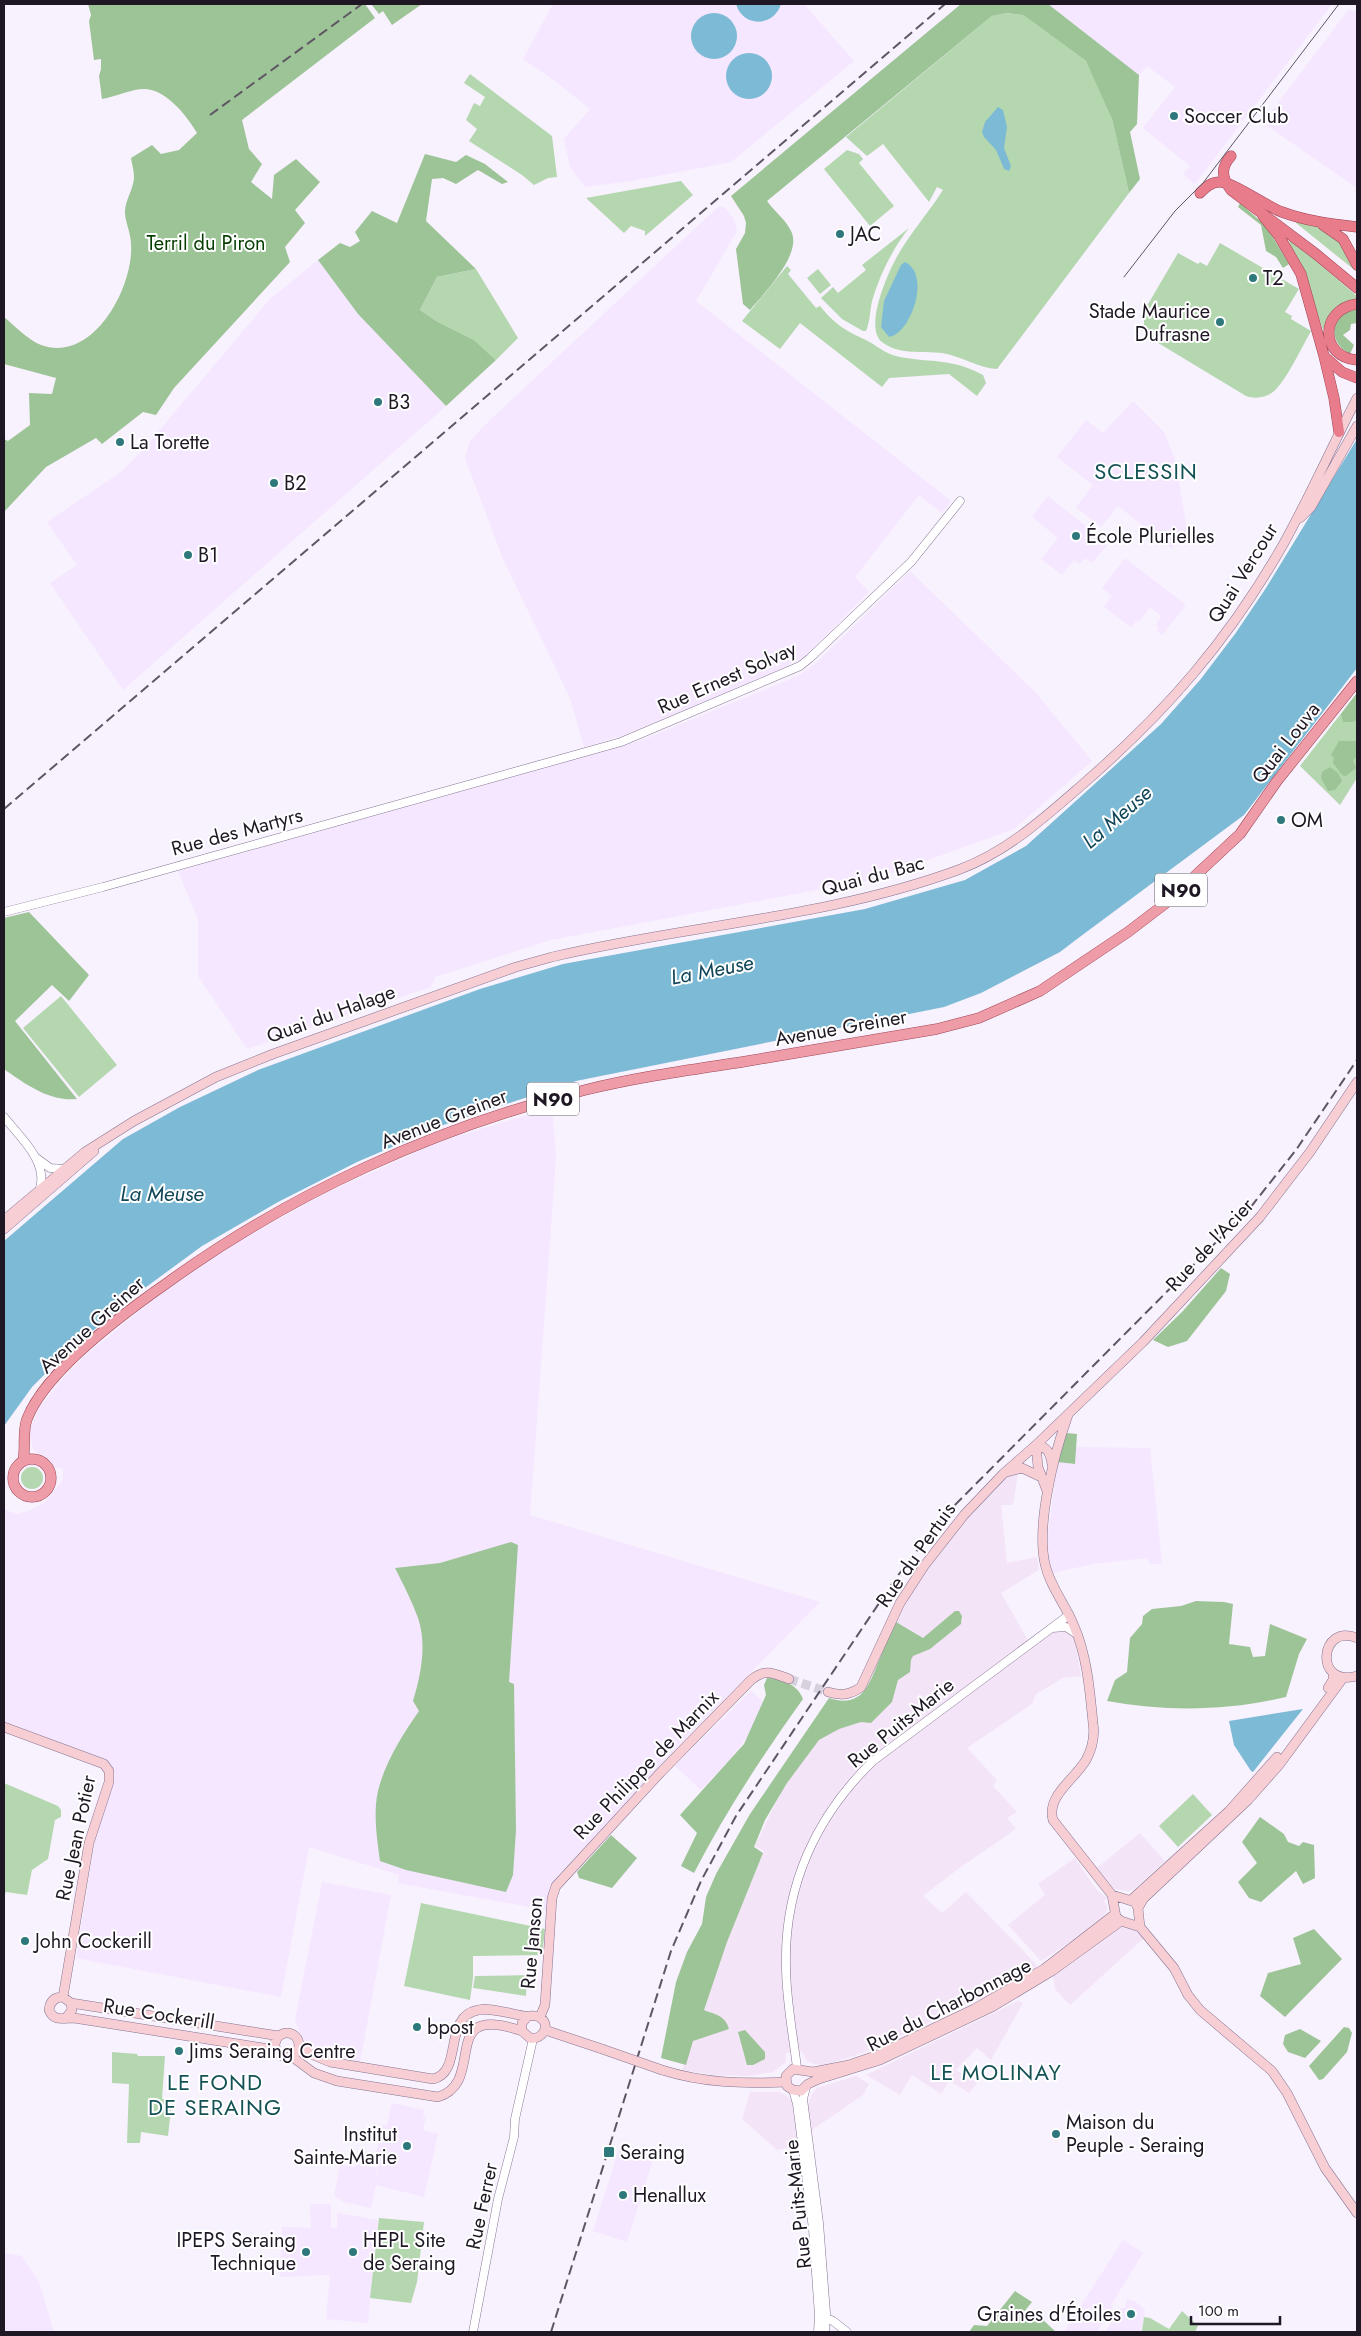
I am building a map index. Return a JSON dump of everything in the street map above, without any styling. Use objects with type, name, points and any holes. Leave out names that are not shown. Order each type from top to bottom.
[{"type":"highway","points":[[1200,193],[1213,183],[1231,187],[1274,209],[1319,222],[1357,227]]},
{"type":"highway","points":[[1193,202],[1206,192],[1231,187],[1263,216],[1316,254],[1357,288]]},
{"type":"highway","points":[[1263,216],[1279,236],[1301,274],[1324,356],[1337,413],[1339,432]]},
{"type":"highway","points":[[1319,222],[1343,239],[1357,265]]},
{"type":"highway","points":[[1357,304],[1347,306],[1338,312],[1332,319],[1329,330],[1330,342],[1335,350],[1344,357],[1357,360]]},
{"type":"highway","points":[[1324,356],[1342,372],[1357,378]]},
{"type":"main road","name":"Quai Vercour","points":[[1127,745],[1190,680],[1222,640],[1263,579],[1294,524],[1357,398]]},
{"type":"main road","points":[[1294,524],[1311,507],[1357,426]]},
{"type":"main road","name":"Quai Louva","points":[[1111,943],[1177,893],[1224,851],[1244,829],[1277,781],[1357,681]]},
{"type":"main road","name":"Quai du Bac","points":[[588,949],[807,912],[954,871],[991,855],[1026,832],[1127,745]]},
{"type":"main road","name":"Avenue Greiner","points":[[29,1460],[24,1435],[26,1421],[46,1389],[77,1356],[129,1311],[175,1277],[234,1238],[304,1198],[372,1165],[462,1128],[592,1088],[652,1076],[937,1029],[979,1018],[1040,991],[1111,943]]},
{"type":"main road","name":"Quai du Halage","points":[[4,1220],[85,1152],[100,1145],[153,1110],[216,1077],[516,968],[588,949]]},
{"type":"main road","name":"Rue de l'Acier","points":[[1036,1445],[1068,1416],[1182,1301],[1260,1218],[1314,1147],[1357,1082]]},
{"type":"main road","name":"Quai du Halage","points":[[4,1229],[100,1145]]},
{"type":"main road","points":[[1068,1416],[1052,1464],[1047,1491],[1043,1537],[1044,1560],[1052,1584],[1078,1635],[1092,1710],[1093,1738],[1085,1762],[1054,1800],[1051,1811],[1053,1820],[1112,1895],[1120,1916],[1140,1927],[1174,1968],[1188,1995],[1200,2010],[1272,2071],[1287,2093],[1326,2168],[1357,2213]]},
{"type":"main road","points":[[1047,1491],[1036,1462],[1036,1445],[1047,1449],[1051,1454],[1052,1464]]},
{"type":"main road","name":"Rue du Pertuis","points":[[828,1692],[836,1695],[849,1694],[861,1687],[867,1677],[888,1624],[909,1588],[964,1515],[1003,1474],[1036,1445]]},
{"type":"main road","name":"Avenue Greiner","points":[[29,1460],[46,1464],[50,1470],[51,1476],[48,1488],[40,1495],[30,1497],[16,1488],[4,1485],[14,1476],[16,1468],[29,1460]]},
{"type":"main road","points":[[1003,1474],[1022,1468],[1033,1471],[1041,1477]]},
{"type":"main road","points":[[14,1476],[16,1488]]},
{"type":"main road","points":[[1344,1678],[1333,1672],[1326,1661],[1328,1648],[1337,1638],[1355,1635]]},
{"type":"main road","name":"Rue Philippe de Marnix","points":[[566,1874],[660,1772],[751,1680],[759,1674],[770,1672],[789,1679]]},
{"type":"main road","points":[[1120,1916],[1121,1900],[1128,1899],[1211,1828],[1250,1789],[1309,1715],[1333,1680],[1333,1672]]},
{"type":"main road","points":[[1140,1927],[1138,1911],[1144,1898],[1248,1800],[1279,1765],[1335,1686],[1344,1678],[1357,1676]]},
{"type":"main road","name":"Rue Jean Potier","points":[[4,1727],[104,1764],[109,1771],[109,1782],[89,1843],[67,2000]]},
{"type":"main road","name":"Rue Janson","points":[[540,2017],[545,2005],[553,1892],[566,1874]]},
{"type":"main road","points":[[1112,1895],[1128,1899],[1138,1911]]},
{"type":"main road","points":[[1120,1916],[1138,1911]]},
{"type":"main road","name":"Rue du Charbonnage","points":[[806,2072],[842,2067],[864,2060],[974,2009],[1044,1969],[1120,1916]]},
{"type":"main road","name":"Rue du Charbonnage","points":[[793,2090],[802,2091],[807,2086],[880,2060],[980,2013],[1040,1979],[1120,1916]]},
{"type":"main road","points":[[55,1999],[67,2000],[72,2010],[66,2018],[56,2018],[50,2010],[52,2002],[55,1999]]},
{"type":"main road","name":"Rue Cockerill","points":[[67,2000],[279,2036]]},
{"type":"main road","points":[[299,2046],[296,2053],[290,2056],[281,2056],[276,2050],[275,2043],[279,2036],[286,2033],[293,2035],[299,2046],[313,2055],[330,2062],[433,2079],[443,2075],[446,2071],[458,2027],[466,2015],[482,2009],[528,2016]]},
{"type":"main road","name":"Rue Janson","points":[[522,2031],[522,2023],[528,2016],[540,2017]]},
{"type":"main road","name":"Rue Janson","points":[[540,2017],[545,2025],[545,2030]]},
{"type":"main road","name":"Rue Cockerill","points":[[66,2018],[276,2050]]},
{"type":"main road","points":[[290,2056],[314,2073],[337,2081],[438,2097],[451,2091],[459,2080],[469,2038],[477,2026],[487,2024],[522,2031],[533,2039],[539,2037],[545,2030],[687,2077],[725,2082],[786,2082],[793,2090]]},
{"type":"main road","points":[[786,2082],[788,2073],[797,2068],[806,2072],[807,2086]]},
{"type":"street","name":"Rue Ernest Solvay","points":[[478,782],[621,742],[800,666],[911,562],[960,501]]},
{"type":"street","name":"Rue des Martyrs","points":[[4,912],[103,887],[478,782]]},
{"type":"street","points":[[4,1117],[35,1157],[42,1174],[40,1188]]},
{"type":"street","points":[[35,1157],[50,1168],[64,1169]]},
{"type":"street","name":"Rue Puits-Marie","points":[[797,2068],[786,1977],[788,1921],[803,1862],[823,1822],[848,1787],[873,1761],[1050,1627],[1069,1615]]},
{"type":"street","points":[[1050,1627],[1066,1627],[1078,1635]]},
{"type":"street","name":"Rue Ferrer","points":[[473,2332],[498,2199],[515,2133],[516,2117],[533,2039]]},
{"type":"street","name":"Rue Puits-Marie","points":[[807,2086],[803,2099],[819,2223],[823,2317]]},
{"type":"street","name":"Rue Puits-Marie","points":[[793,2090],[797,2104],[807,2171],[823,2317]]},
{"type":"street","points":[[818,2332],[823,2317]]},
{"type":"street","points":[[823,2317],[825,2332]]},
{"type":"street","points":[[823,2317],[833,2321],[847,2332]]},
{"type":"shaded area","points":[[553,4],[804,4],[854,61],[731,162],[631,181],[585,187],[570,167],[564,139],[590,109],[555,81],[523,59]]},
{"type":"shaded area","points":[[1048,4],[1332,4],[1195,184],[1183,174],[1190,166],[1143,128],[1175,87],[1147,66],[1139,75]]},
{"type":"shaded area","points":[[1357,8],[1357,188],[1263,123],[1349,9],[1354,12]]},
{"type":"shaded area","points":[[719,206],[725,208],[734,219],[737,231],[696,301],[951,502],[942,513],[919,495],[855,577],[869,592],[805,656],[771,674],[624,735],[584,747],[570,698],[503,559],[465,458],[470,441],[488,422]]},
{"type":"shaded area","points":[[318,260],[358,314],[446,406],[123,690],[50,583],[77,565],[47,522],[121,472],[142,451],[270,299]]},
{"type":"shaded area","points":[[1133,401],[1164,432],[1175,459],[1187,530],[1172,549],[1118,506],[1101,527],[1076,507],[1093,485],[1057,457],[1086,420],[1103,433]]},
{"type":"shaded area","name":"École Plurielles","points":[[1048,496],[1108,544],[1092,563],[1085,558],[1080,564],[1074,560],[1062,575],[1041,559],[1058,538],[1032,517]]},
{"type":"shaded area","points":[[1125,558],[1186,605],[1162,635],[1157,631],[1159,628],[1156,625],[1161,616],[1150,607],[1139,622],[1136,621],[1131,627],[1104,607],[1112,596],[1102,588]]},
{"type":"shaded area","points":[[910,571],[1036,693],[1092,761],[1014,829],[875,879],[551,940],[435,977],[431,987],[247,1049],[198,976],[198,919],[178,871],[637,742],[798,676],[814,665]]},
{"type":"shaded area","points":[[552,1107],[556,1158],[530,1515],[820,1602],[677,1747],[555,1879],[549,1893],[546,1910],[398,1883],[399,1875],[309,1847],[281,1997],[76,1958],[95,1840],[115,1776],[114,1770],[104,1759],[4,1721],[4,1509],[16,1514],[29,1511],[45,1502],[63,1480],[63,1469],[55,1467],[33,1449],[29,1432],[39,1408],[63,1378],[86,1355],[162,1292],[208,1260],[253,1233],[328,1192],[439,1142]]},
{"type":"shaded area","points":[[1076,1447],[1150,1448],[1162,1564],[1151,1564],[1146,1558],[1093,1564],[1052,1573],[1048,1535],[1057,1462],[1075,1464]]},
{"type":"shaded area","points":[[1018,1473],[1013,1505],[1001,1505],[1007,1563],[1037,1557],[1039,1570],[1001,1593],[1031,1646],[1060,1627],[1074,1635],[1081,1676],[1063,1678],[1036,1694],[1032,1704],[967,1748],[997,1780],[993,1786],[1017,1812],[1007,1818],[1016,1829],[923,1896],[942,1913],[966,1892],[1037,1965],[1034,1971],[982,2000],[976,2000],[875,2048],[848,2058],[823,2065],[814,2064],[806,2060],[802,2051],[786,2053],[786,2062],[773,2072],[749,2076],[713,2075],[682,2070],[722,1953],[764,1851],[755,1846],[787,1780],[812,1745],[856,1717],[898,1666],[964,1620],[956,1617],[923,1640],[894,1621],[925,1571],[968,1516],[975,1511],[1004,1478]]},
{"type":"shaded area","points":[[751,1691],[769,1707],[733,1756],[701,1790],[675,1766]]},
{"type":"shaded area","points":[[1140,1833],[1165,1861],[1134,1889],[1129,1891],[1114,1889],[1097,1868]]},
{"type":"shaded area","points":[[1075,1858],[1096,1889],[1107,1898],[1104,1901],[1107,1911],[1100,1922],[1041,1961],[1008,1925],[1045,1895],[1038,1884]]},
{"type":"shaded area","points":[[322,1882],[391,1895],[360,2062],[310,2050],[303,2042],[295,2020]]},
{"type":"shaded area","points":[[1115,1926],[1133,1927],[1144,1938],[1070,2005],[1055,1989],[1053,1976]]},
{"type":"shaded area","points":[[1018,2001],[1023,2003],[991,2060],[977,2048],[956,2070],[977,2083],[969,2093],[949,2080],[941,2094],[912,2075],[900,2095],[866,2075]]},
{"type":"shaded area","points":[[856,2076],[869,2084],[863,2095],[809,2132],[806,2110],[812,2094],[817,2088]]},
{"type":"shaded area","points":[[750,2092],[779,2092],[792,2101],[797,2139],[793,2147],[777,2150],[742,2119]]},
{"type":"shaded area","name":"Institut Sainte-Marie","points":[[392,2103],[424,2110],[423,2116],[426,2117],[423,2130],[438,2134],[424,2197],[376,2185],[371,2208],[344,2202],[334,2196],[340,2165],[355,2167],[357,2164],[377,2168],[376,2184],[378,2168],[375,2157],[383,2125],[387,2125]]},
{"type":"shaded area","name":"Henallux","points":[[621,2143],[655,2153],[627,2242],[593,2231]]},
{"type":"shaded area","name":"HEPL Site de Seraing","points":[[310,2204],[331,2204],[331,2228],[337,2228],[337,2213],[378,2220],[368,2323],[326,2319],[330,2275],[280,2277],[282,2227],[311,2228]]},
{"type":"shaded area","points":[[1123,2240],[1143,2253],[1097,2332],[1064,2332]]},
{"type":"shaded area","points":[[4,2253],[22,2256],[39,2282],[54,2332],[4,2332]]},
{"type":"shaded area","name":"Graines d'Étoiles","points":[[1127,2299],[1136,2302],[1145,2310],[1142,2332],[1105,2332],[1121,2308],[1125,2308]]},
{"type":"green space","name":"Terril du Piron","points":[[88,4],[365,4],[375,18],[242,120],[249,149],[262,164],[251,182],[272,199],[274,175],[296,159],[320,182],[295,210],[305,223],[285,247],[290,262],[174,388],[156,415],[143,412],[102,444],[96,438],[46,467],[4,512],[4,439],[8,441],[30,425],[29,393],[52,394],[56,378],[4,364],[4,317],[26,336],[41,345],[60,348],[77,343],[93,333],[107,318],[118,300],[126,281],[130,261],[131,240],[125,209],[134,182],[131,158],[152,145],[161,154],[179,150],[197,133],[188,119],[168,98],[152,90],[139,89],[102,99],[99,76],[101,59],[94,60],[89,21],[91,15]]},
{"type":"green space","points":[[371,4],[422,4],[392,25],[383,11],[379,14]]},
{"type":"green space","points":[[961,4],[1048,4],[1139,75],[1137,124],[1130,132],[1140,179],[1129,193],[1112,119],[1086,61],[1023,15],[1006,13],[992,16],[767,201],[791,231],[793,240],[792,251],[780,273],[750,310],[743,304],[736,249],[745,233],[746,223],[744,216],[731,196]]},
{"type":"green space","points":[[1005,13],[1023,15],[1086,61],[1112,119],[1129,193],[997,369],[942,353],[911,352],[895,349],[882,342],[877,335],[875,324],[876,312],[889,272],[904,245],[943,190],[937,187],[929,202],[883,144],[867,156],[846,137],[992,16]]},
{"type":"green space","points":[[470,74],[552,136],[557,177],[548,178],[534,185],[522,175],[469,141],[477,129],[466,120],[474,103],[480,106],[485,97],[464,83]]},
{"type":"green space","points":[[847,150],[859,154],[863,159],[859,163],[894,206],[870,226],[824,169]]},
{"type":"green space","points":[[425,154],[456,162],[466,155],[485,164],[508,182],[502,184],[478,170],[456,184],[443,178],[432,179],[426,221],[476,269],[437,277],[420,310],[438,322],[474,340],[496,360],[446,406],[358,314],[318,260],[340,243],[350,247],[360,241],[355,232],[372,211],[397,223]]},
{"type":"green space","points":[[681,181],[693,195],[645,236],[645,231],[631,226],[624,233],[586,198]]},
{"type":"green space","points":[[1240,203],[1266,226],[1289,264],[1283,268],[1276,257],[1266,251],[1261,225],[1238,207]]},
{"type":"green space","points":[[1298,221],[1319,228],[1335,237],[1347,252],[1357,272],[1296,223]]},
{"type":"green space","points":[[909,228],[892,254],[879,281],[872,301],[866,331],[842,319],[821,298],[833,287],[838,293],[866,270],[862,265]]},
{"type":"green space","points":[[1289,238],[1357,296],[1357,299],[1334,310],[1323,330],[1302,267],[1290,245]]},
{"type":"green space","name":"Stade Maurice Dufrasne","points":[[1220,243],[1299,289],[1285,312],[1292,316],[1291,319],[1311,331],[1283,381],[1273,392],[1263,397],[1246,396],[1150,338],[1144,325],[1144,311],[1178,253],[1198,264],[1200,262],[1207,266]]},
{"type":"green space","points":[[787,266],[791,270],[788,274],[816,308],[820,306],[833,320],[848,331],[896,356],[951,363],[972,370],[983,375],[986,383],[977,396],[949,374],[889,378],[882,387],[800,323],[780,349],[742,321]]},
{"type":"green space","points":[[476,269],[518,338],[496,360],[474,340],[438,322],[420,310],[437,277]]},
{"type":"green space","points":[[818,269],[831,285],[820,294],[807,278]]},
{"type":"green space","points":[[1357,309],[1357,323],[1351,324],[1350,330],[1343,335],[1354,345],[1350,354],[1342,349],[1337,342],[1335,328],[1342,316]]},
{"type":"green space","points":[[1357,693],[1357,778],[1340,805],[1300,766]]},
{"type":"green space","points":[[1357,693],[1357,720],[1343,722],[1341,714]]},
{"type":"green space","points":[[1339,741],[1357,741],[1357,757],[1353,760],[1356,768],[1346,776],[1342,775],[1333,763],[1334,758],[1331,755]]},
{"type":"green space","points":[[1330,767],[1338,773],[1342,781],[1335,790],[1328,791],[1321,778],[1322,772]]},
{"type":"green space","points":[[29,912],[89,975],[69,1001],[52,985],[15,1021],[77,1099],[57,1098],[38,1091],[4,1069],[4,918]]},
{"type":"green space","points":[[61,996],[117,1065],[79,1097],[23,1028]]},
{"type":"green space","points":[[1221,1268],[1230,1274],[1226,1291],[1187,1341],[1168,1347],[1153,1340],[1182,1312]]},
{"type":"green space","points":[[1067,1433],[1077,1434],[1075,1464],[1057,1462]]},
{"type":"green space","points":[[32,1467],[40,1470],[43,1478],[40,1486],[32,1489],[24,1486],[21,1478],[24,1470]]},
{"type":"green space","points":[[511,1542],[518,1545],[509,1682],[514,1684],[516,1830],[513,1875],[506,1892],[406,1870],[380,1861],[376,1817],[378,1791],[385,1770],[401,1739],[419,1711],[413,1701],[422,1660],[421,1628],[413,1605],[395,1568],[440,1563]]},
{"type":"green space","points":[[1196,1601],[1233,1604],[1229,1644],[1250,1647],[1253,1657],[1265,1656],[1270,1624],[1307,1639],[1299,1654],[1286,1697],[1242,1705],[1197,1708],[1152,1707],[1107,1701],[1115,1680],[1127,1672],[1130,1638],[1142,1624],[1143,1616],[1152,1609],[1181,1606]]},
{"type":"green space","points":[[955,1611],[959,1611],[962,1616],[961,1624],[930,1649],[913,1656],[910,1672],[898,1680],[892,1702],[871,1723],[861,1722],[839,1729],[819,1740],[787,1783],[765,1820],[754,1847],[763,1853],[727,1942],[704,2010],[722,2018],[729,2029],[693,2041],[686,2065],[661,2058],[676,1982],[687,1952],[702,1924],[706,1897],[716,1874],[750,1814],[829,1698],[841,1701],[850,1700],[863,1692],[872,1677],[896,1622],[923,1638]]},
{"type":"green space","points":[[767,1678],[789,1683],[801,1694],[803,1699],[746,1784],[694,1873],[681,1866],[697,1833],[680,1815],[744,1744],[766,1695],[764,1685]]},
{"type":"green space","points":[[4,1783],[58,1806],[61,1810],[61,1817],[55,1820],[48,1859],[32,1870],[27,1895],[6,1892],[4,1896]]},
{"type":"green space","points":[[1193,1794],[1212,1815],[1178,1847],[1159,1826]]},
{"type":"green space","points":[[1260,1817],[1284,1834],[1288,1842],[1299,1846],[1303,1842],[1314,1845],[1315,1878],[1303,1884],[1296,1871],[1261,1902],[1249,1898],[1238,1882],[1257,1863],[1242,1842]]},
{"type":"green space","points":[[611,1835],[637,1858],[612,1888],[579,1878],[577,1872]]},
{"type":"green space","points":[[421,1903],[545,1929],[542,1955],[473,1956],[470,2000],[404,1986]]},
{"type":"green space","points":[[1314,1929],[1342,1959],[1285,2017],[1260,1996],[1268,1973],[1301,1964],[1293,1938]]},
{"type":"green space","points":[[531,1975],[531,1978],[527,1978],[526,1996],[473,1988],[475,1976]]},
{"type":"green space","points":[[1344,2027],[1349,2028],[1352,2033],[1347,2052],[1323,2079],[1319,2080],[1309,2066]]},
{"type":"green space","points":[[1300,2029],[1321,2041],[1305,2058],[1288,2052],[1283,2044],[1285,2035]]},
{"type":"green space","points":[[745,2030],[765,2052],[765,2059],[753,2065],[747,2065],[738,2032]]},
{"type":"green space","points":[[112,2052],[137,2054],[138,2056],[165,2056],[162,2099],[172,2100],[168,2136],[141,2132],[140,2143],[127,2143],[129,2084],[112,2083]]},
{"type":"green space","points":[[379,2218],[424,2222],[417,2282],[411,2303],[370,2298]]},
{"type":"green space","points":[[1015,2291],[1032,2302],[1023,2313],[1030,2318],[1033,2314],[1041,2318],[1056,2332],[969,2332],[974,2325],[987,2326]]},
{"type":"green space","points":[[1182,2311],[1198,2326],[1195,2332],[1142,2332],[1144,2317],[1150,2318],[1169,2329]]},
{"type":"water","points":[[736,4],[781,4],[772,17],[759,22],[751,21],[745,17]]},
{"type":"water","points":[[709,13],[719,13],[733,23],[737,36],[733,49],[727,55],[719,59],[709,59],[695,49],[691,41],[691,31],[701,17]]},
{"type":"water","points":[[744,53],[754,53],[768,63],[772,76],[768,89],[762,95],[754,99],[744,99],[730,89],[726,81],[726,71],[736,57]]},
{"type":"water","points":[[998,107],[1003,110],[1007,127],[1004,148],[1011,166],[1009,171],[1004,169],[996,150],[982,132],[985,122]]},
{"type":"water","points":[[905,262],[913,269],[917,279],[915,304],[904,326],[897,334],[889,337],[881,327],[884,301],[901,265]]},
{"type":"water","name":"La Meuse","points":[[1357,439],[1357,668],[1244,815],[1060,952],[981,993],[944,1007],[576,1081],[446,1124],[357,1162],[278,1202],[202,1246],[138,1293],[64,1355],[32,1387],[4,1426],[4,1241],[123,1139],[180,1107],[258,1070],[480,989],[563,964],[865,909],[965,880],[1026,846],[1161,724],[1200,680],[1235,634],[1266,588]]},
{"type":"water","points":[[1303,1709],[1253,1772],[1251,1771],[1234,1745],[1229,1721]]},
{"type":"tunnel","points":[[789,1679],[828,1692]]},
{"type":"tram line","points":[[1124,277],[1175,211],[1203,183],[1339,4]]},
{"type":"railway","points":[[210,115],[362,4]]},
{"type":"railway","points":[[4,809],[945,4]]},
{"type":"railway","points":[[551,2332],[671,1951],[701,1881],[736,1816],[896,1578],[942,1518],[1250,1208],[1296,1150],[1357,1060]]},
{"type":"place","name":"Soccer Club","points":[[1174,116]]},
{"type":"place","name":"JAC","points":[[840,234]]},
{"type":"place","name":"T2","points":[[1253,278]]},
{"type":"place","name":"Stade Maurice Dufrasne","points":[[1220,322]]},
{"type":"place","name":"B3","points":[[378,402]]},
{"type":"place","name":"La Torette","points":[[120,442]]},
{"type":"place","name":"B2","points":[[274,483]]},
{"type":"place","name":"École Plurielles","points":[[1076,536]]},
{"type":"place","name":"B1","points":[[188,555]]},
{"type":"place","name":"OM","points":[[1281,820]]},
{"type":"place","name":"John Cockerill","points":[[25,1941]]},
{"type":"place","name":"bpost","points":[[417,2027]]},
{"type":"place","name":"Jims Seraing Centre","points":[[179,2051]]},
{"type":"place","name":"Maison du Peuple - Seraing","points":[[1056,2134]]},
{"type":"place","name":"Institut Sainte-Marie","points":[[407,2146]]},
{"type":"place","name":"Seraing","points":[[609,2152]]},
{"type":"place","name":"Henallux","points":[[623,2195]]},
{"type":"place","name":"IPEPS Seraing Technique","points":[[306,2252]]},
{"type":"place","name":"HEPL Site de Seraing","points":[[353,2252]]},
{"type":"place","name":"Graines d'Étoiles","points":[[1131,2314]]},
{"type":"district","name":"SCLESSIN","points":[[1146,471]]},
{"type":"district","name":"LE MOLINAY","points":[[996,2072]]},
{"type":"district","name":"LE FOND DE SERAING","points":[[215,2094]]}]
